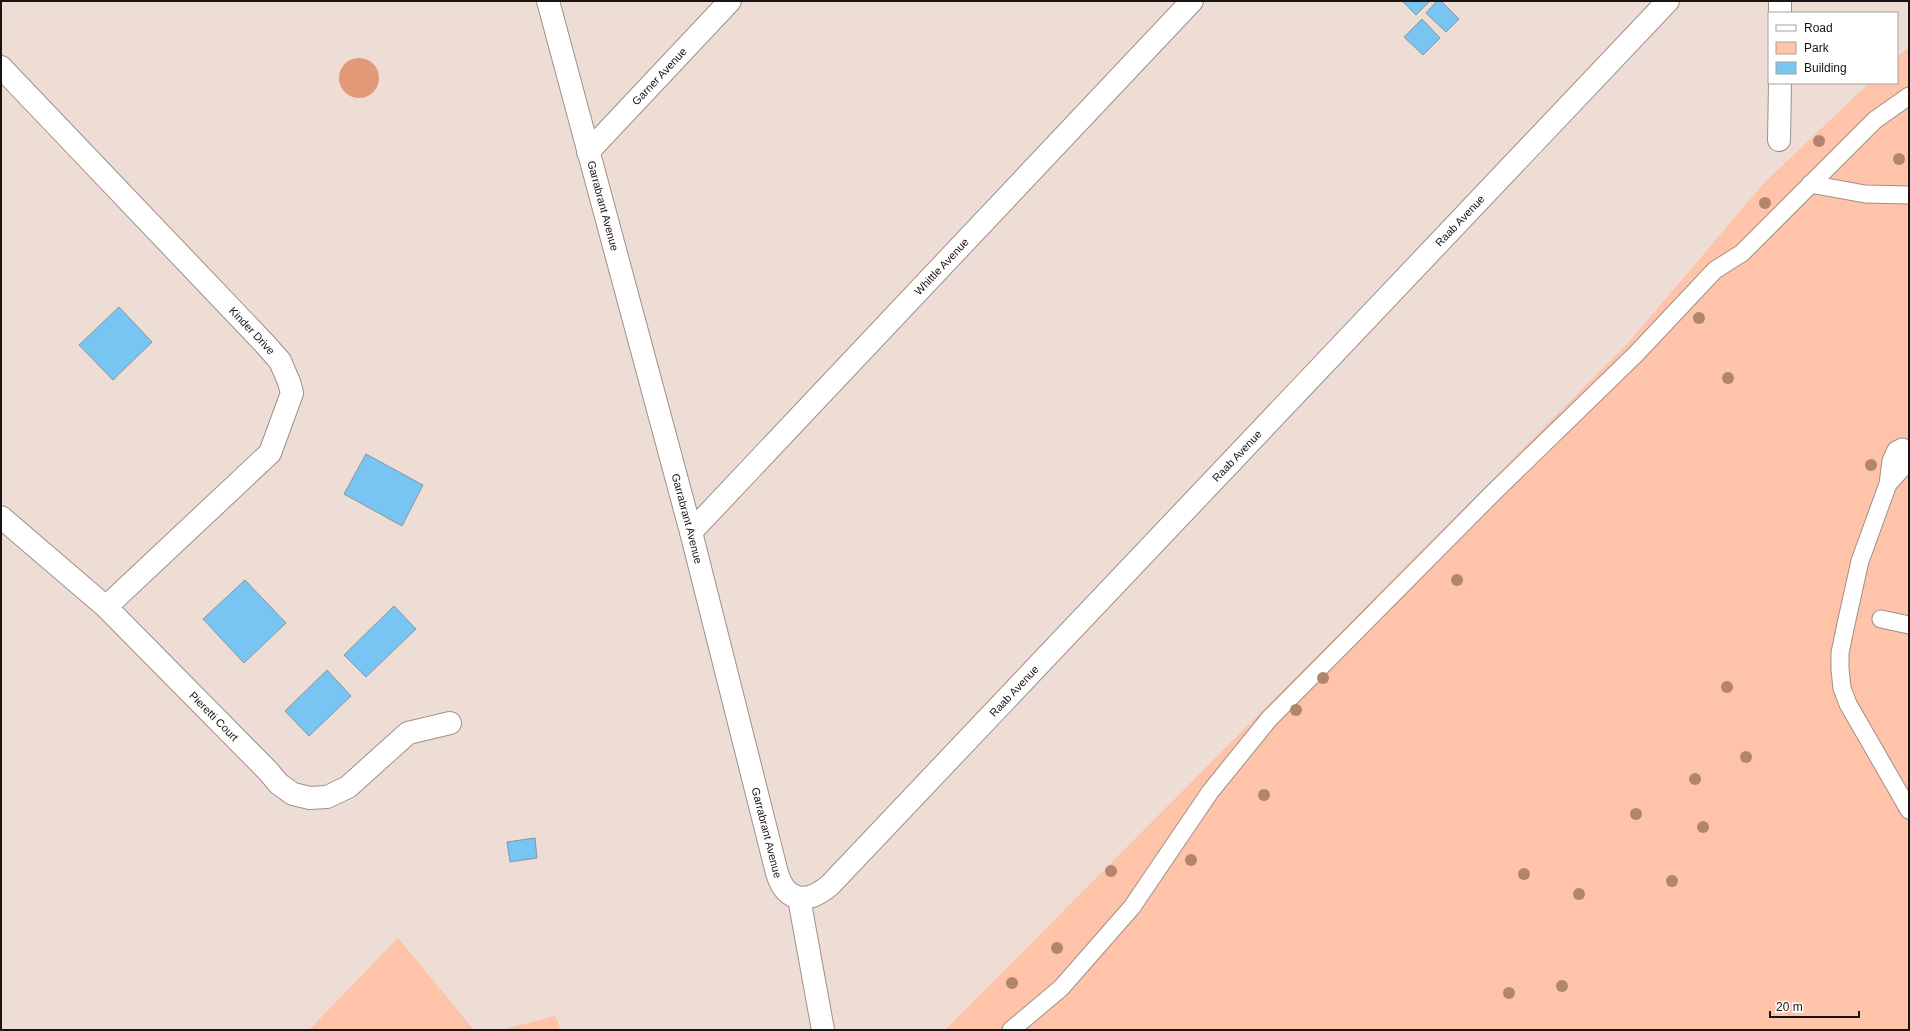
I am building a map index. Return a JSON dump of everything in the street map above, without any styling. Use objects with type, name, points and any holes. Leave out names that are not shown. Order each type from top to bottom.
[{"type":"street","name":"Garrabrant Avenue","points":[[548,1],[691,532],[777,873],[787,893],[792,897],[800,898]]},
{"type":"street","name":"Garner Avenue","points":[[588,152],[730,1]]},
{"type":"street","name":"Whittle Avenue","points":[[691,532],[1192,1]]},
{"type":"street","name":"Raab Avenue","points":[[800,898],[818,894],[830,885],[1668,1]]},
{"type":"street","points":[[1780,1],[1780,12]]},
{"type":"street","name":"Kinder Drive","points":[[1,67],[265,344],[280,361],[291,387],[292,393],[270,453],[106,607]]},
{"type":"street","points":[[1779,140],[1780,84]]},
{"type":"street","name":"Pieretti Court","points":[[1,517],[106,607],[268,771],[279,784],[294,794],[310,798],[327,797],[348,787],[408,733],[450,723]]},
{"type":"street","points":[[800,898],[823,1030]]},
{"type":"lane","points":[[1011,1030],[1061,988],[1132,907],[1210,792],[1269,719],[1493,493],[1636,354],[1715,270],[1742,253],[1875,120],[1909,96]]},
{"type":"lane","points":[[1810,184],[1865,194],[1909,196]]},
{"type":"lane","points":[[1909,449],[1902,447],[1896,450],[1891,461],[1888,484],[1860,561],[1840,653],[1842,688],[1848,704],[1909,810]]},
{"type":"lane","points":[[1888,484],[1909,461]]},
{"type":"lane","points":[[1881,619],[1909,625]]},
{"type":"green space","points":[[1909,47],[1909,1030],[945,1030],[1629,342],[1764,183],[1868,84],[1898,84],[1898,56]]},
{"type":"green space","points":[[398,938],[474,1030],[309,1030]]},
{"type":"green space","points":[[555,1016],[561,1030],[501,1030]]},
{"type":"shaded area","points":[[359,58],[373,64],[379,78],[373,92],[359,98],[345,92],[339,78],[345,64]]},
{"type":"building","points":[[1402,1],[1430,1],[1416,15]]},
{"type":"building","points":[[1437,1],[1441,1],[1459,19],[1446,32],[1426,13]]},
{"type":"building","points":[[1422,19],[1440,38],[1423,55],[1404,37]]},
{"type":"building","points":[[119,307],[152,342],[113,380],[79,345]]},
{"type":"building","points":[[366,454],[423,485],[402,526],[344,494]]},
{"type":"building","points":[[245,580],[286,623],[244,663],[203,619]]},
{"type":"building","points":[[394,606],[416,629],[366,677],[344,655]]},
{"type":"building","points":[[327,670],[351,696],[309,736],[285,711]]},
{"type":"building","points":[[535,838],[537,858],[510,862],[507,842]]}]
